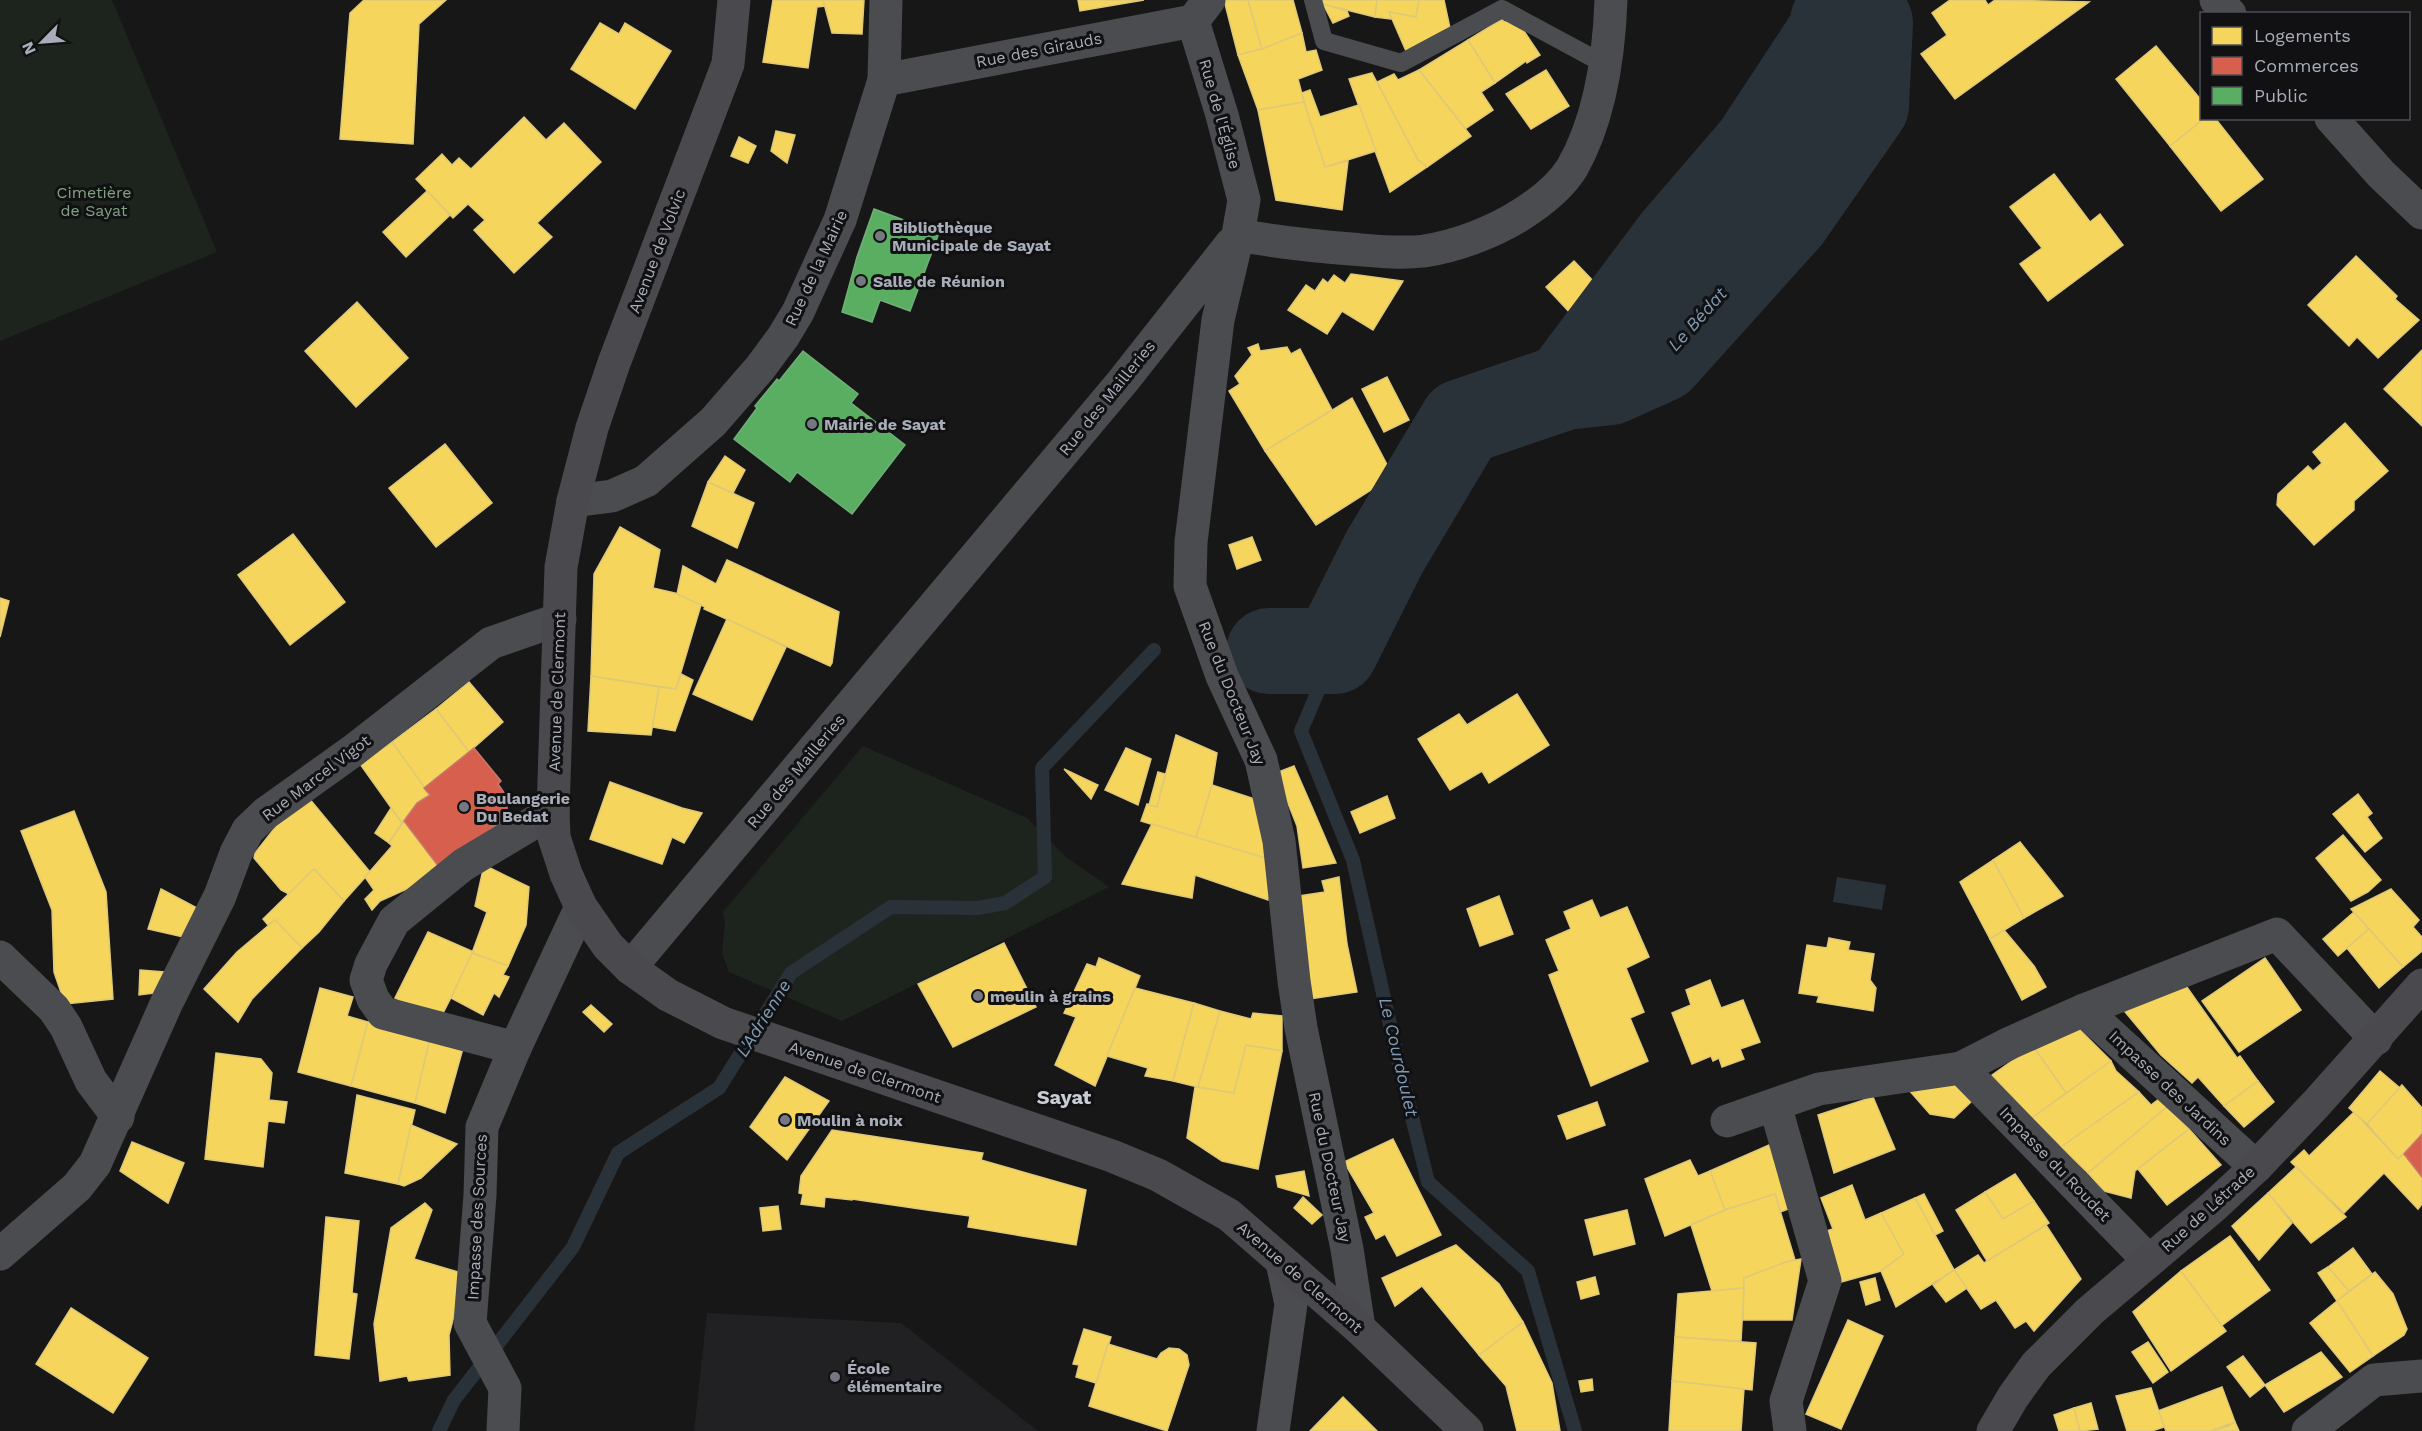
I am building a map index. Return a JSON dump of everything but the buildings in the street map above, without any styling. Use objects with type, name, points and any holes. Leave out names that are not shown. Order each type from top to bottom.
[{"type":"street","name":"Avenue de Volvic","points":[[573,501],[592,428],[614,363],[728,64],[734,0]]},
{"type":"street","name":"Rue de la Mairie","points":[[573,501],[612,496],[646,481],[713,422],[760,368],[798,312],[840,220],[884,80],[886,0]]},
{"type":"street","points":[[1238,235],[1284,243],[1404,252],[1452,244],[1512,220],[1537,204],[1560,184],[1572,167],[1589,129],[1599,95],[1611,0]]},
{"type":"street","points":[[2216,0],[2228,12]]},
{"type":"street","name":"Rue des Girauds","points":[[884,80],[1201,10]]},
{"type":"street","name":"Rue de l'Église","points":[[1201,10],[1222,115],[1244,200],[1238,235]]},
{"type":"street","points":[[2333,120],[2381,174],[2422,213]]},
{"type":"street","name":"Rue des Mailleries","points":[[630,968],[1123,381],[1238,235]]},
{"type":"street","name":"Rue du Docteur Jay","points":[[1238,235],[1218,320],[1191,542],[1190,586],[1222,676],[1261,760],[1264,772],[1279,841],[1294,981],[1302,1028],[1347,1250],[1359,1328]]},
{"type":"street","name":"Avenue de Clermont","points":[[573,501],[561,567],[554,837],[566,874],[581,907],[608,946],[630,968],[668,995],[723,1023],[1112,1156],[1158,1175],[1229,1215],[1359,1328],[1467,1431]]},
{"type":"street","name":"Rue Marcel Vigot","points":[[0,1254],[77,1187],[95,1164],[118,1117],[167,1002],[220,896],[248,830],[266,813],[354,750],[491,644],[560,619]]},
{"type":"street","points":[[515,1048],[383,1013],[373,999],[366,980],[370,964],[394,921],[464,865],[553,811]]},
{"type":"street","name":"Impasse des Sources","points":[[503,1431],[505,1388],[470,1323],[480,1196],[482,1127],[515,1048],[581,907]]},
{"type":"street","points":[[1727,1121],[1820,1089],[1961,1068],[2084,1010],[2277,934],[2376,1039]]},
{"type":"street","points":[[0,957],[54,1009],[66,1027],[91,1082],[118,1117]]},
{"type":"street","name":"Rue de Létrade","points":[[1993,1431],[2013,1396],[2036,1365],[2090,1311],[2213,1208],[2256,1167],[2376,1039],[2418,999]]},
{"type":"street","name":"Impasse des Jardins","points":[[2084,1010],[2256,1167]]},
{"type":"street","name":"Impasse du Roudet","points":[[1961,1068],[2149,1261]]},
{"type":"street","points":[[1775,1105],[1825,1281],[1786,1401],[1790,1431]]},
{"type":"street","points":[[1273,1431],[1291,1304],[1282,1262]]},
{"type":"street","points":[[2308,1431],[2374,1380],[2422,1376]]},
{"type":"lane","points":[[1312,0],[1324,41],[1401,63],[1502,9],[1604,64]]},
{"type":"shaded area","points":[[1837,877],[1886,885],[1882,910],[1833,902]]},
{"type":"shaded area","name":"École élémentaire","points":[[707,1313],[901,1323],[1038,1431],[694,1431]]},
{"type":"green space","name":"Cimetière de Sayat","points":[[0,0],[112,0],[217,252],[0,341]]},
{"type":"green space","points":[[863,746],[1027,818],[1066,857],[1109,887],[842,1021],[729,972],[722,953],[725,923],[723,912]]},
{"type":"waterway","name":"Le Bédat","points":[[1269,651],[1335,651],[1384,553],[1462,422],[1565,387],[1610,382],[1661,359],[1788,218],[1866,106],[1870,23],[1860,0]]},
{"type":"waterway","points":[[1565,387],[1676,239],[1756,146],[1833,29],[1833,21]]},
{"type":"waterway","name":"L'Adrienne","points":[[439,1431],[454,1400],[573,1247],[618,1153],[719,1088],[791,973],[891,907],[978,908],[1005,903],[1045,877],[1042,768],[1154,650]]},
{"type":"waterway","name":"Le Courdoulet","points":[[1335,651],[1301,731],[1353,860],[1428,1182],[1528,1271],[1575,1431]]},
{"type":"place","name":"Bibliothèque Municipale de Sayat","points":[[880,236]]},
{"type":"place","name":"Salle de Réunion","points":[[861,281]]},
{"type":"place","name":"Mairie de Sayat","points":[[812,424]]},
{"type":"place","name":"Boulangerie Du Bedat","points":[[464,807]]},
{"type":"place","name":"moulin à grains","points":[[978,996]]},
{"type":"place","name":"Moulin à noix","points":[[785,1120]]},
{"type":"place","name":"École élémentaire","points":[[835,1377]]},
{"type":"district","name":"Sayat","points":[[1064,1097]]}]
